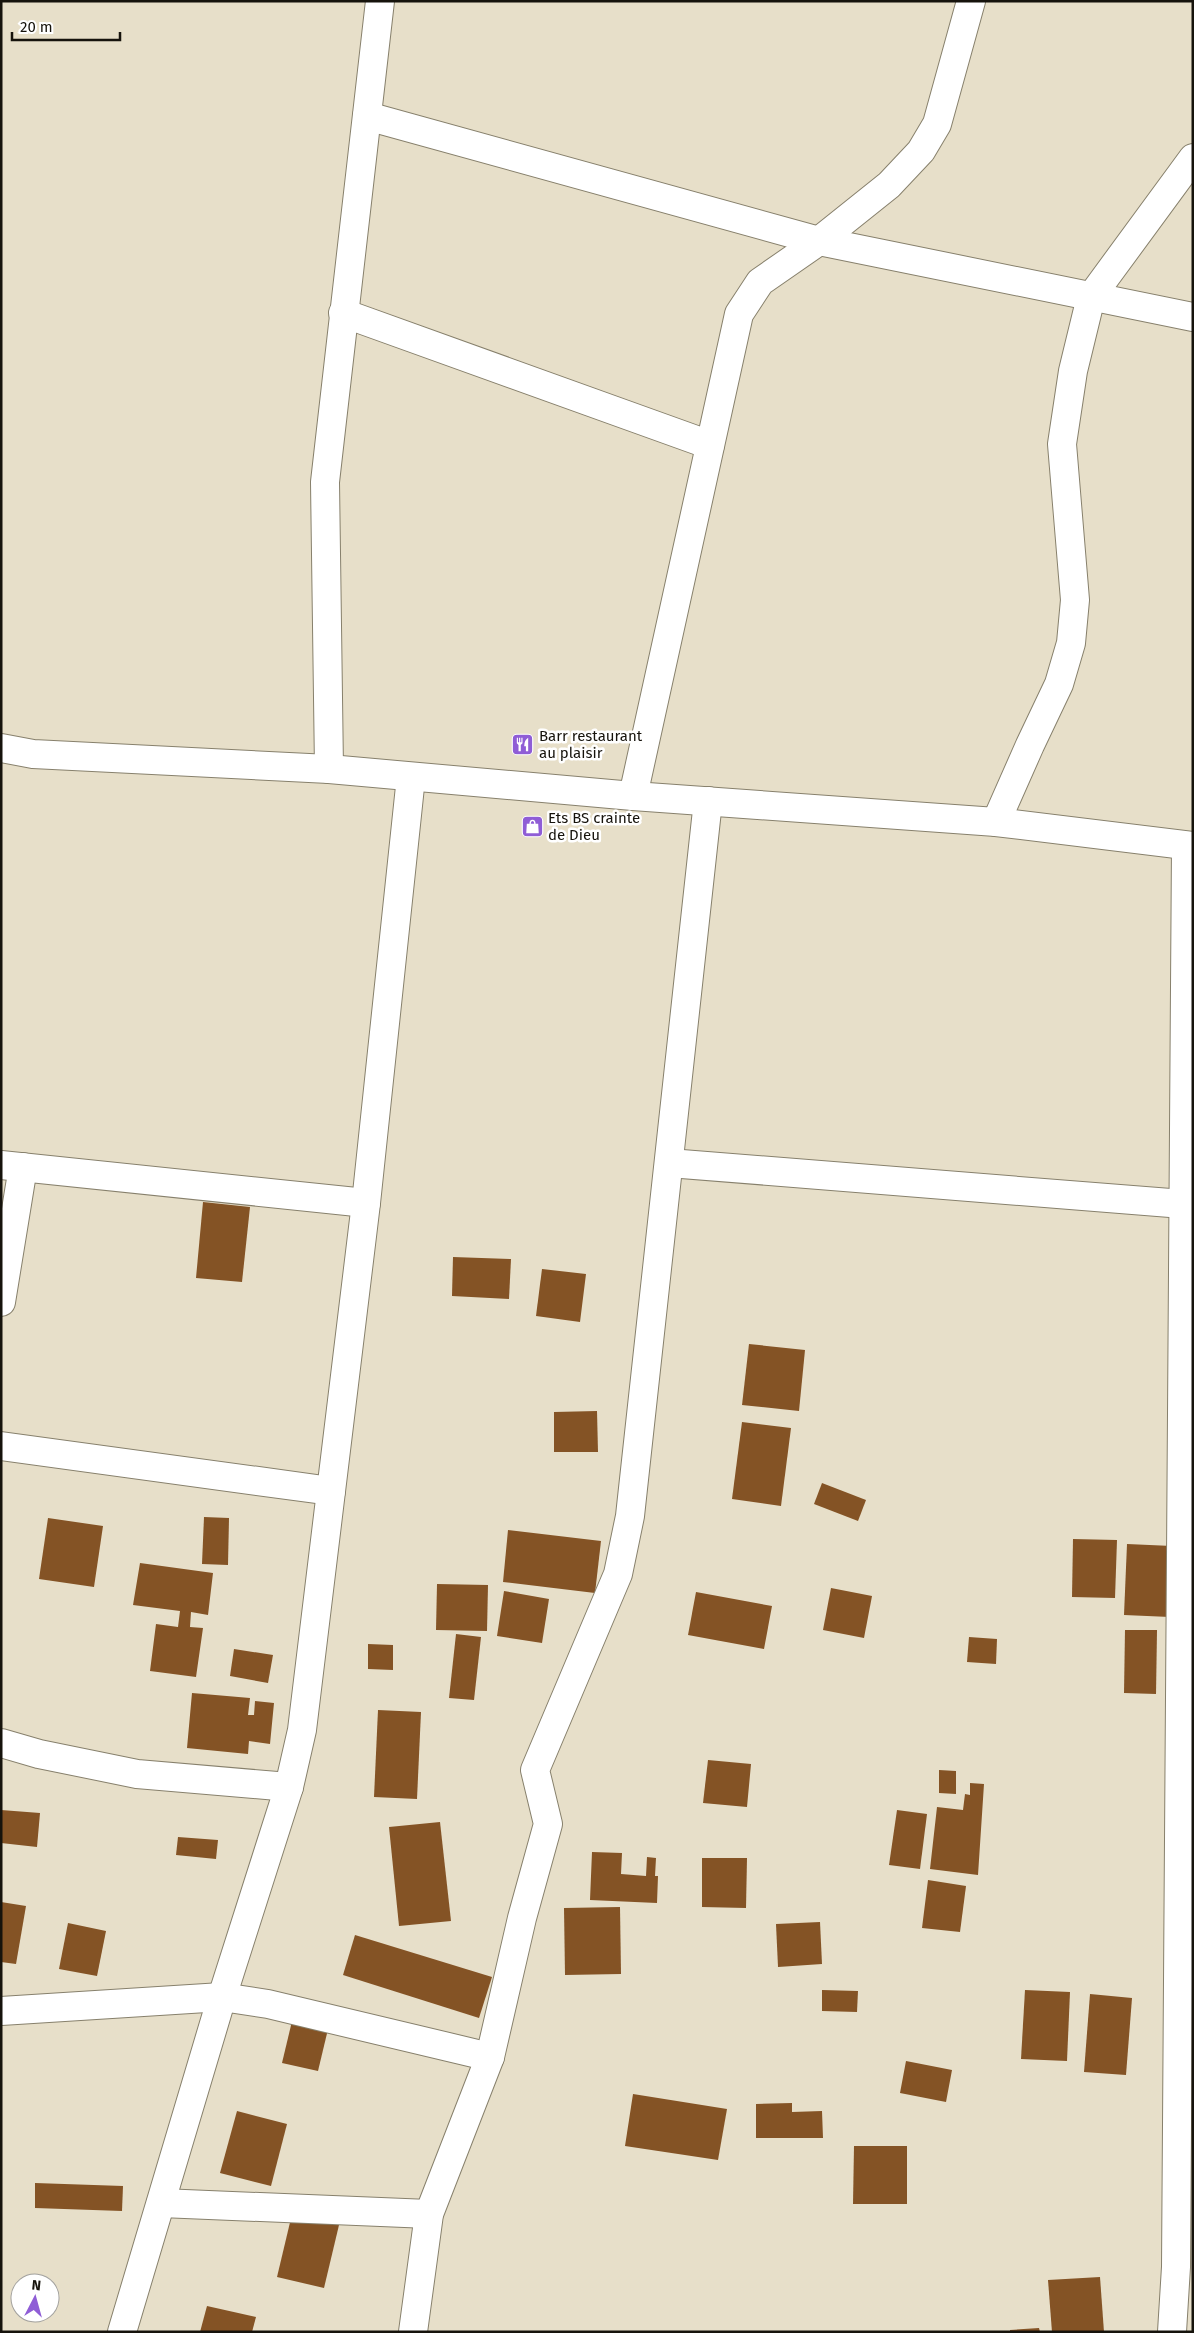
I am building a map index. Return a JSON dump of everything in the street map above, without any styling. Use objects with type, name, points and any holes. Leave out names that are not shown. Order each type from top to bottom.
[{"type":"street","points":[[328,769],[325,482],[380,1]]},
{"type":"street","points":[[633,796],[739,314],[760,282],[819,241],[889,185],[921,151],[937,124],[971,1]]},
{"type":"street","points":[[366,116],[819,241],[1193,317]]},
{"type":"street","points":[[996,822],[1059,684],[1071,643],[1075,600],[1062,444],[1073,371],[1091,297],[1193,158]]},
{"type":"street","points":[[343,313],[710,445]]},
{"type":"street","points":[[1,748],[33,754],[328,769],[708,802],[996,822],[1189,846],[1183,1204],[1184,2266],[1172,2332]]},
{"type":"street","points":[[122,2332],[222,1997],[289,1787],[302,1730],[366,1203],[411,777]]},
{"type":"street","points":[[413,2332],[429,2214],[490,2057],[522,1918],[548,1824],[535,1770],[618,1574],[630,1516],[708,802]]},
{"type":"street","points":[[669,1163],[1183,1204]]},
{"type":"street","points":[[1,1302],[12,1166],[366,1203]]},
{"type":"street","points":[[1,1446],[331,1491]]},
{"type":"street","points":[[1,1744],[39,1754],[137,1774],[289,1787]]},
{"type":"street","points":[[1,2010],[222,1997],[268,2004],[490,2057]]},
{"type":"street","points":[[161,2203],[429,2214]]},
{"type":"building","points":[[203,1202],[250,1207],[242,1282],[196,1278]]},
{"type":"building","points":[[453,1257],[511,1259],[509,1299],[452,1296]]},
{"type":"building","points":[[542,1269],[586,1274],[580,1322],[536,1316]]},
{"type":"building","points":[[749,1344],[805,1350],[799,1411],[742,1405]]},
{"type":"building","points":[[597,1411],[598,1452],[554,1452],[554,1412]]},
{"type":"building","points":[[742,1422],[791,1428],[781,1506],[732,1499]]},
{"type":"building","points":[[822,1483],[866,1500],[858,1521],[814,1504]]},
{"type":"building","points":[[204,1517],[229,1518],[228,1565],[202,1564]]},
{"type":"building","points":[[48,1518],[103,1526],[94,1587],[39,1579]]},
{"type":"building","points":[[508,1530],[601,1541],[595,1593],[503,1582]]},
{"type":"building","points":[[1073,1539],[1117,1540],[1115,1598],[1072,1597]]},
{"type":"building","points":[[1127,1544],[1172,1546],[1170,1617],[1124,1615]]},
{"type":"building","points":[[140,1563],[213,1573],[208,1615],[191,1612],[190,1627],[203,1628],[196,1677],[150,1671],[156,1624],[178,1627],[180,1611],[133,1605]]},
{"type":"building","points":[[437,1584],[488,1585],[487,1631],[436,1630]]},
{"type":"building","points":[[831,1588],[872,1596],[864,1638],[823,1630]]},
{"type":"building","points":[[504,1591],[549,1599],[542,1643],[497,1636]]},
{"type":"building","points":[[696,1592],[772,1606],[764,1649],[688,1635]]},
{"type":"building","points":[[1125,1630],[1157,1630],[1156,1694],[1124,1693]]},
{"type":"building","points":[[456,1634],[481,1637],[474,1700],[449,1698]]},
{"type":"building","points":[[969,1637],[997,1639],[996,1664],[967,1662]]},
{"type":"building","points":[[368,1644],[393,1645],[393,1670],[368,1669]]},
{"type":"building","points":[[234,1649],[273,1655],[268,1683],[230,1676]]},
{"type":"building","points":[[192,1693],[250,1698],[248,1715],[254,1715],[255,1701],[274,1703],[270,1744],[249,1741],[248,1754],[187,1748]]},
{"type":"building","points":[[378,1710],[421,1712],[417,1799],[374,1797]]},
{"type":"building","points":[[708,1760],[751,1764],[747,1807],[703,1803]]},
{"type":"building","points":[[939,1770],[956,1771],[956,1794],[939,1793]]},
{"type":"building","points":[[970,1783],[984,1784],[978,1875],[930,1869],[937,1807],[963,1810],[965,1794],[970,1795]]},
{"type":"building","points":[[1,1810],[40,1813],[37,1847],[1,1843]]},
{"type":"building","points":[[897,1810],[927,1814],[920,1869],[889,1865]]},
{"type":"building","points":[[440,1822],[451,1921],[399,1926],[389,1827]]},
{"type":"building","points":[[178,1837],[218,1840],[216,1859],[176,1855]]},
{"type":"building","points":[[592,1852],[622,1853],[621,1874],[646,1876],[647,1857],[656,1858],[655,1876],[658,1876],[657,1903],[590,1900]]},
{"type":"building","points":[[702,1858],[747,1858],[746,1908],[702,1907]]},
{"type":"building","points":[[928,1880],[966,1886],[960,1932],[922,1928]]},
{"type":"building","points":[[1,1902],[26,1906],[16,1964],[1,1962]]},
{"type":"building","points":[[620,1907],[621,1974],[565,1975],[564,1908]]},
{"type":"building","points":[[820,1922],[822,1964],[778,1967],[776,1924]]},
{"type":"building","points":[[68,1923],[106,1931],[97,1976],[59,1969]]},
{"type":"building","points":[[355,1935],[492,1977],[479,2018],[343,1975]]},
{"type":"building","points":[[822,1990],[858,1991],[857,2012],[822,2011]]},
{"type":"building","points":[[1025,1990],[1070,1992],[1067,2061],[1021,2059]]},
{"type":"building","points":[[1090,1994],[1132,1998],[1126,2075],[1084,2072]]},
{"type":"building","points":[[293,2017],[329,2025],[318,2071],[282,2063]]},
{"type":"building","points":[[906,2061],[952,2070],[946,2102],[900,2093]]},
{"type":"building","points":[[633,2094],[727,2109],[718,2160],[625,2146]]},
{"type":"building","points":[[792,2103],[792,2112],[822,2111],[823,2138],[756,2138],[756,2104]]},
{"type":"building","points":[[237,2111],[287,2124],[271,2186],[220,2173]]},
{"type":"building","points":[[854,2146],[907,2146],[907,2204],[853,2204]]},
{"type":"building","points":[[35,2183],[123,2186],[122,2211],[35,2208]]},
{"type":"building","points":[[292,2214],[339,2225],[324,2288],[277,2277]]},
{"type":"building","points":[[1100,2277],[1104,2332],[1052,2332],[1048,2280]]},
{"type":"building","points":[[207,2306],[256,2317],[252,2332],[200,2332]]},
{"type":"building","points":[[1039,2328],[1040,2332],[1010,2332],[1010,2330]]},
{"type":"place","name":"Barr restaurant au plaisir","points":[[523,745]]},
{"type":"place","name":"Ets BS crainte de Dieu","points":[[532,827]]}]
